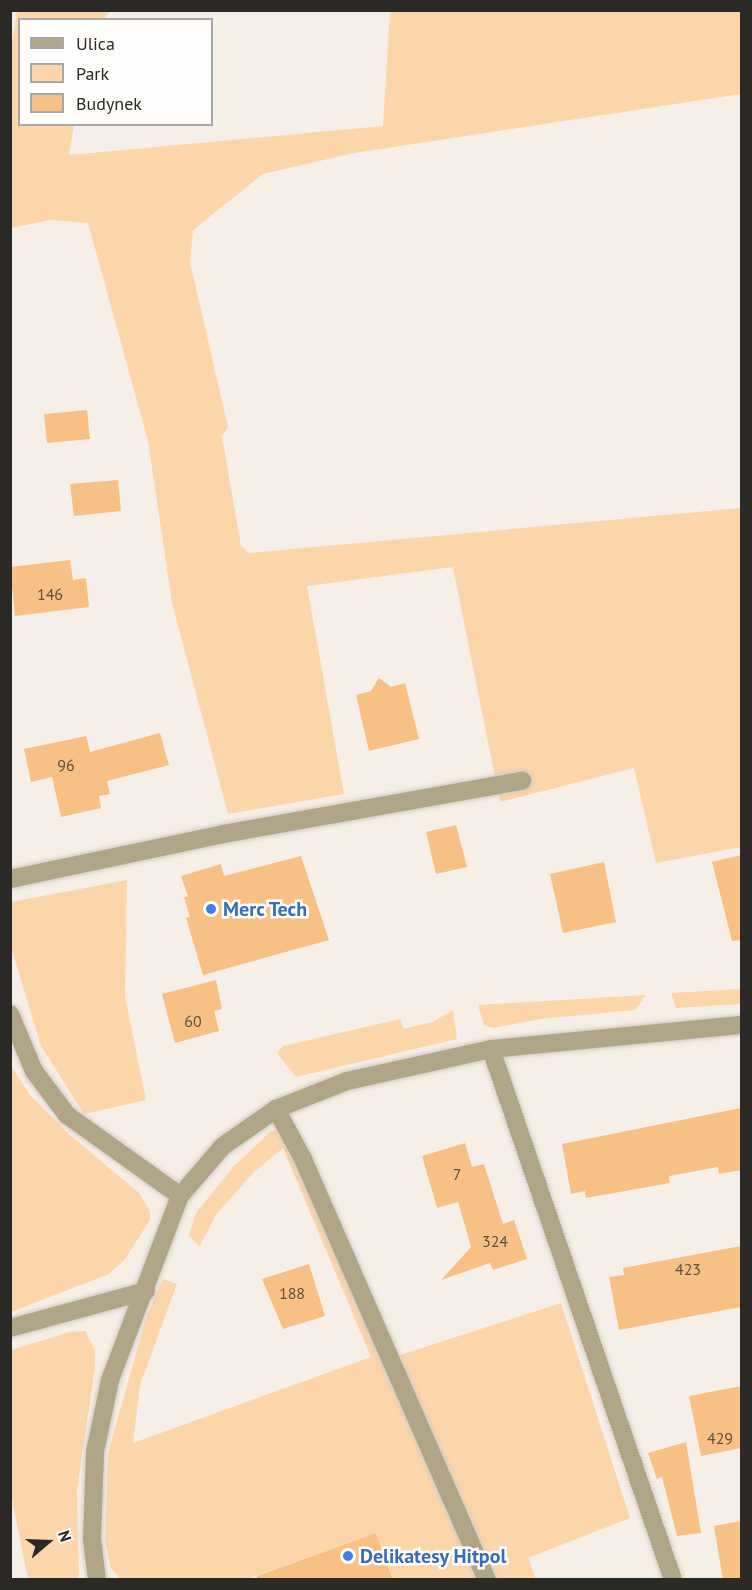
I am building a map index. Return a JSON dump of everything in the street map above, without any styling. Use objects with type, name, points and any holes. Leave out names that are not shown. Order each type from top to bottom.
[{"type":"street","points":[[10,879],[224,834],[522,782]]},
{"type":"street","points":[[10,1014],[34,1071],[67,1114],[180,1196]]},
{"type":"street","points":[[97,1580],[92,1539],[95,1452],[110,1380],[146,1291],[180,1196],[223,1146],[276,1109],[347,1081],[491,1049],[741,1025]]},
{"type":"street","points":[[491,1049],[673,1580]]},
{"type":"street","points":[[276,1109],[303,1159],[487,1580]]},
{"type":"street","points":[[10,1328],[43,1317],[146,1291]]},
{"type":"green space","points":[[17,11],[110,11],[105,18],[18,18],[18,126],[74,126],[69,155],[383,126],[390,11],[741,11],[741,94],[354,153],[263,174],[193,230],[190,262],[228,427],[222,436],[241,546],[249,553],[741,508],[741,847],[656,863],[634,768],[500,802],[453,567],[307,586],[344,794],[228,814],[172,603],[148,441],[88,223],[50,220],[11,228],[10,56]]},
{"type":"green space","points":[[127,880],[125,996],[146,1100],[84,1114],[41,1046],[11,947],[11,902]]},
{"type":"green space","points":[[741,989],[741,1004],[676,1008],[671,993]]},
{"type":"green space","points":[[646,995],[635,1010],[540,1019],[493,1028],[484,1025],[478,1005]]},
{"type":"green space","points":[[453,1010],[457,1039],[296,1077],[277,1053],[283,1046],[400,1019],[404,1029],[432,1022]]},
{"type":"green space","points":[[10,1064],[30,1095],[70,1135],[139,1193],[150,1211],[150,1220],[125,1259],[109,1274],[11,1312]]},
{"type":"green space","points":[[281,1130],[480,1579],[393,1579],[376,1533],[247,1579],[120,1579],[111,1568],[105,1541],[108,1453],[146,1318],[163,1279],[177,1284],[140,1385],[133,1443],[371,1357],[283,1148],[253,1173],[216,1215],[199,1247],[189,1235],[196,1213],[234,1166],[271,1131]]},
{"type":"green space","points":[[561,1303],[630,1518],[528,1558],[536,1579],[498,1579],[397,1356]]},
{"type":"green space","points":[[85,1331],[95,1350],[95,1367],[77,1490],[79,1579],[28,1579],[11,1494],[11,1350],[69,1332]]},
{"type":"building","points":[[87,410],[90,439],[47,443],[44,414]]},
{"type":"building","points":[[118,480],[121,511],[74,516],[70,484]]},
{"type":"building","points":[[70,560],[73,580],[86,578],[89,607],[15,616],[10,567]]},
{"type":"building","points":[[379,678],[391,687],[405,683],[419,739],[369,751],[356,695],[371,691]]},
{"type":"building","points":[[160,733],[169,765],[107,781],[110,794],[99,796],[101,808],[61,817],[52,777],[31,782],[24,749],[86,736],[90,752]]},
{"type":"building","points":[[456,825],[467,867],[436,874],[426,832]]},
{"type":"building","points":[[741,855],[741,940],[732,941],[712,862]]},
{"type":"building","points":[[301,856],[329,940],[203,975],[186,918],[190,917],[184,897],[188,896],[181,876],[221,864],[224,876]]},
{"type":"building","points":[[604,862],[616,922],[563,933],[550,874]]},
{"type":"building","points":[[216,980],[222,1009],[214,1011],[219,1031],[175,1043],[162,994]]},
{"type":"building","points":[[741,1108],[741,1170],[719,1174],[718,1167],[669,1176],[670,1183],[586,1198],[585,1191],[571,1194],[562,1144]]},
{"type":"building","points":[[465,1143],[472,1167],[484,1164],[503,1224],[514,1220],[527,1259],[493,1270],[490,1263],[441,1280],[471,1247],[458,1202],[437,1208],[422,1156]]},
{"type":"building","points":[[741,1246],[741,1307],[619,1330],[609,1277],[624,1275],[623,1268]]},
{"type":"building","points":[[309,1264],[325,1316],[283,1329],[262,1279]]},
{"type":"building","points":[[741,1386],[741,1448],[701,1456],[689,1396]]},
{"type":"building","points":[[686,1442],[701,1533],[677,1536],[662,1477],[657,1479],[648,1453]]},
{"type":"building","points":[[741,1521],[741,1580],[723,1580],[714,1526]]},
{"type":"building","name":"Delikatesy Hitpol","points":[[376,1533],[393,1580],[257,1580],[257,1576]]},
{"type":"place","name":"Merc Tech","points":[[211,909]]},
{"type":"place","name":"Delikatesy Hitpol","points":[[348,1556]]}]
